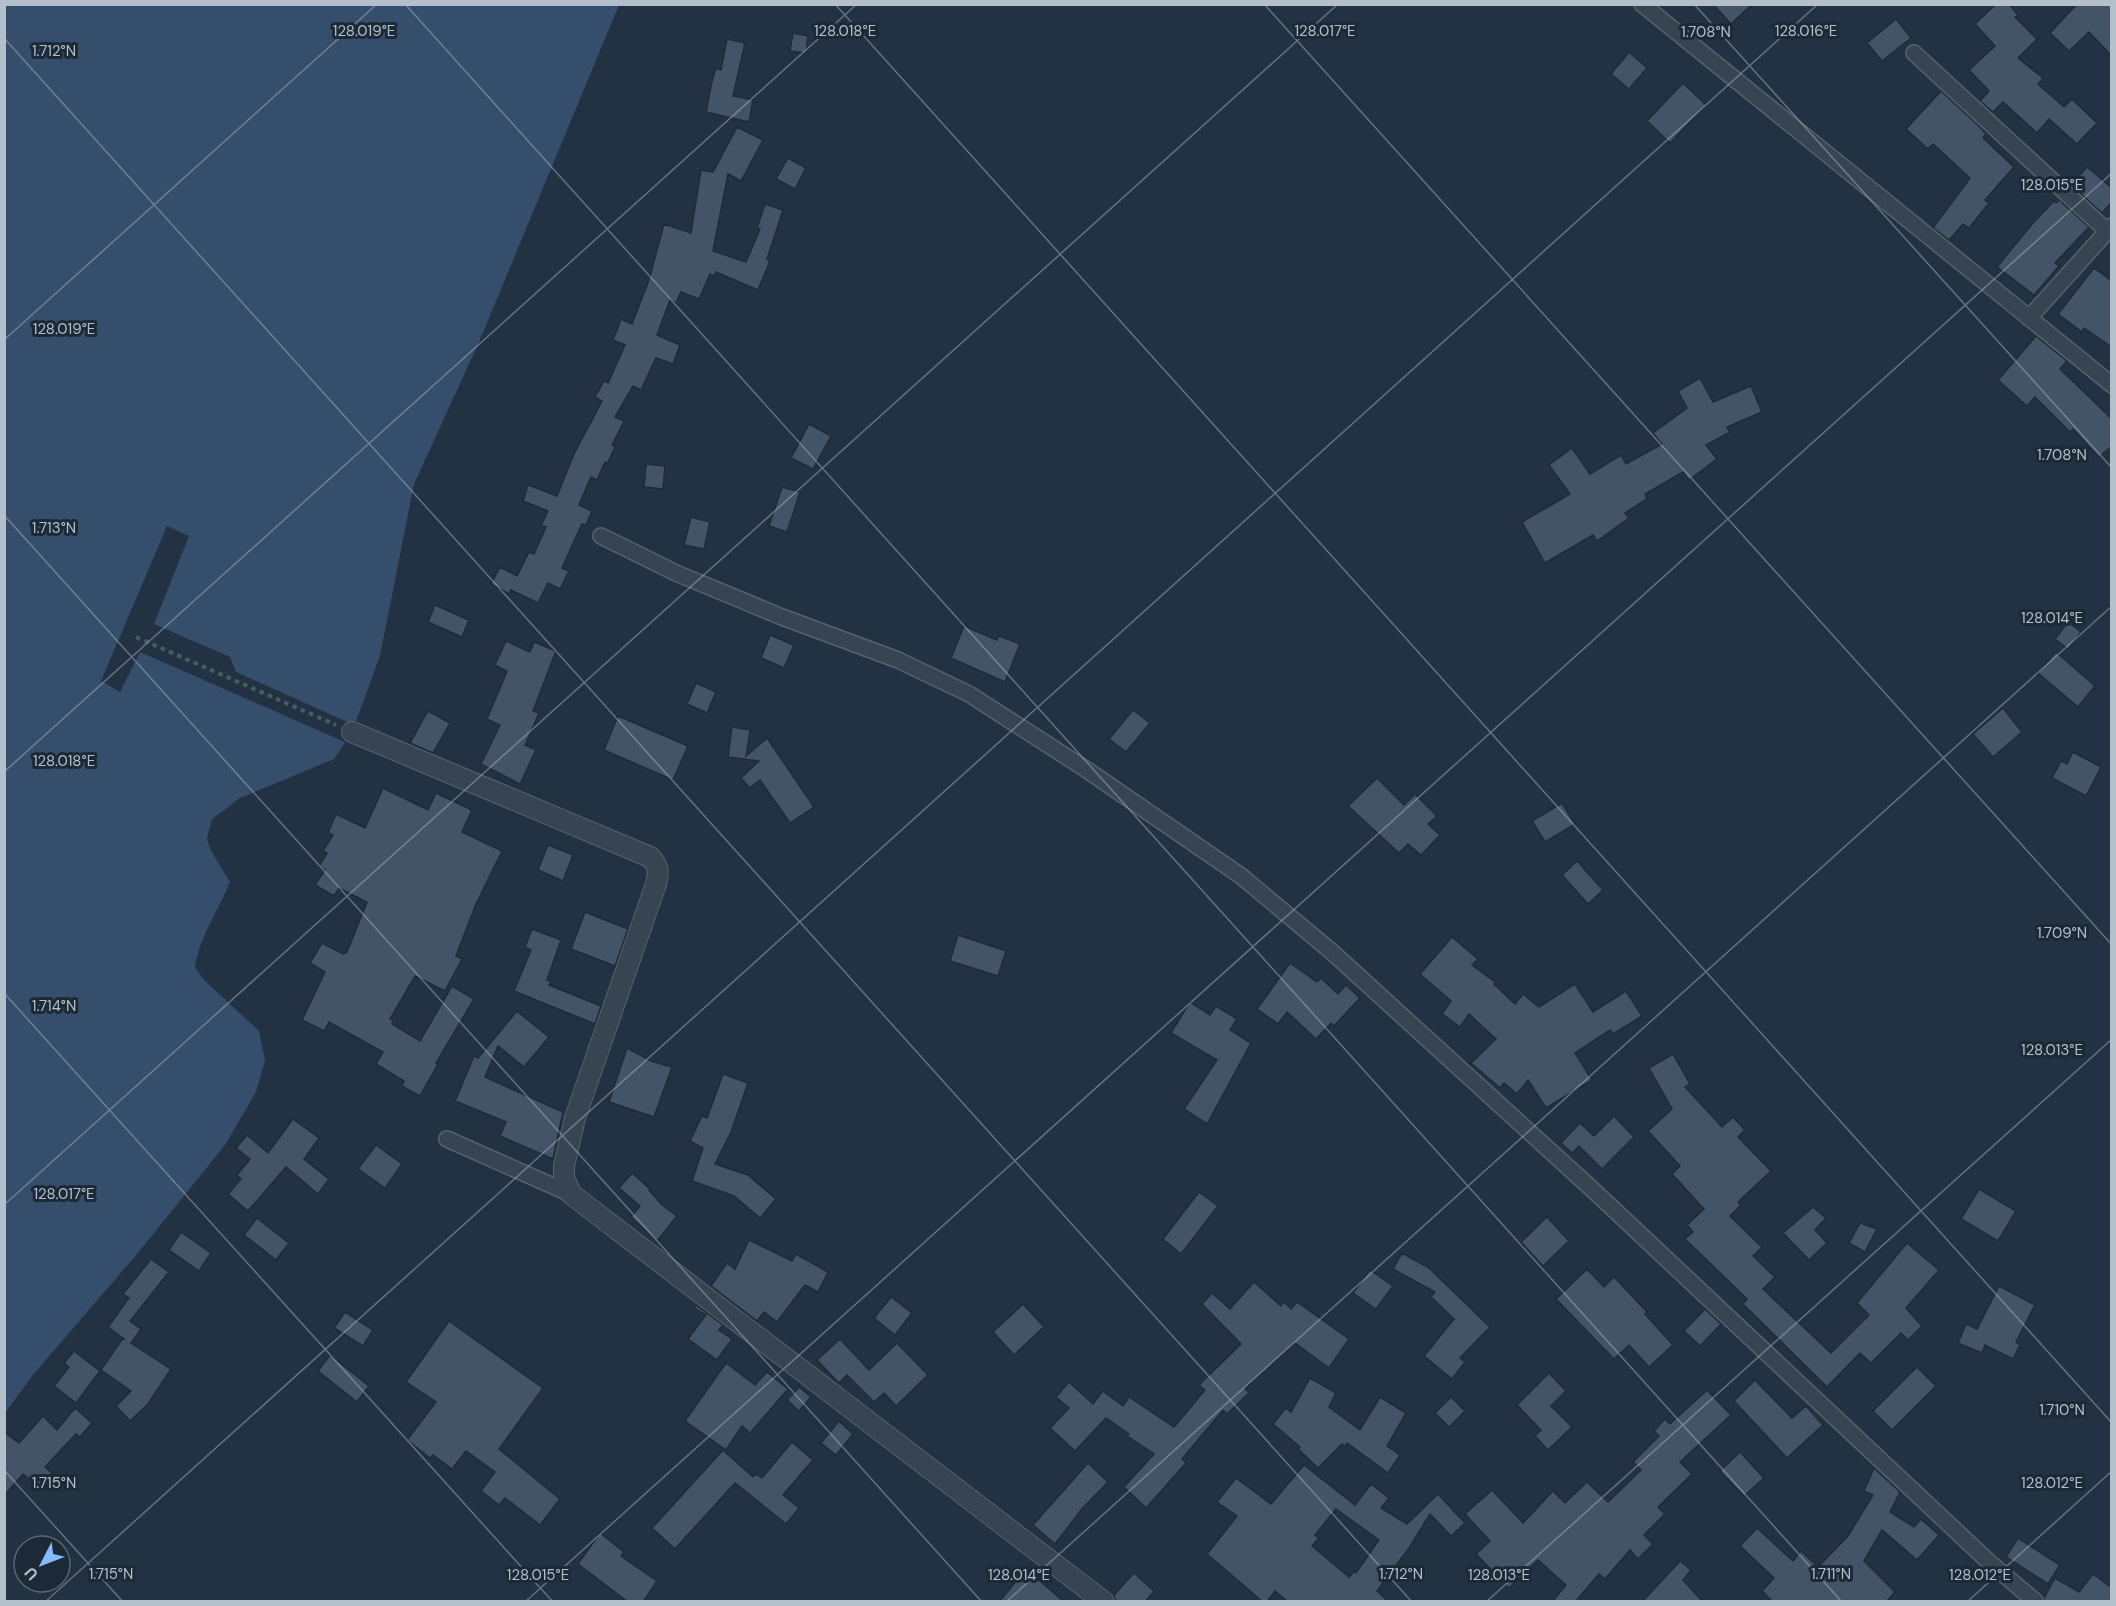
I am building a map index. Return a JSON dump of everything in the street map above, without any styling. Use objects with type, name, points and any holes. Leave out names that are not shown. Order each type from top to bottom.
[{"type":"street","points":[[1642,4],[2112,385]]},
{"type":"street","points":[[1914,53],[2109,228],[2029,318]]},
{"type":"street","points":[[601,536],[676,573],[782,617],[898,660],[960,690],[1087,770],[1241,876],[1332,952],[1710,1298],[1989,1562],[2036,1602]]},
{"type":"street","points":[[352,732],[650,857],[657,863],[659,873],[656,884],[575,1118],[564,1166],[564,1178],[571,1194]]},
{"type":"street","points":[[447,1139],[571,1194],[1098,1599]]},
{"type":"path","points":[[136,637],[352,732]]},
{"type":"water","points":[[5,5],[619,5],[479,342],[414,484],[380,656],[352,732],[334,759],[240,798],[212,819],[207,839],[211,851],[230,882],[205,934],[195,967],[205,981],[259,1031],[265,1061],[256,1092],[225,1145],[137,1254],[32,1376],[5,1413]]},
{"type":"pier","points":[[167,526],[189,536],[154,624],[230,657],[236,672],[354,725],[347,743],[140,652],[120,692],[101,681]]},
{"type":"building","points":[[1713,4],[1752,4],[1731,24]]},
{"type":"building","points":[[1996,4],[2009,4],[2018,15],[2015,17],[2037,39],[2018,58],[2043,78],[2038,84],[2064,107],[2072,99],[2097,123],[2077,144],[2049,119],[2037,133],[2003,102],[1993,112],[1980,101],[1989,91],[1969,70],[1995,46],[1975,24]]},
{"type":"building","points":[[2077,4],[2112,4],[2112,56],[2089,32],[2069,51],[2050,33]]},
{"type":"building","points":[[1896,19],[1911,38],[1882,61],[1867,43]]},
{"type":"building","points":[[793,33],[808,36],[806,53],[790,51]]},
{"type":"building","points":[[727,39],[745,43],[733,96],[753,100],[749,122],[706,112],[716,68],[721,70]]},
{"type":"building","points":[[1629,52],[1647,68],[1629,89],[1611,74]]},
{"type":"building","points":[[1683,83],[1706,105],[1670,143],[1647,121]]},
{"type":"building","points":[[1941,91],[1979,126],[1986,134],[1983,138],[2014,167],[1985,200],[1989,203],[1969,228],[1963,224],[1949,240],[1933,228],[1970,178],[1933,144],[1928,149],[1906,129]]},
{"type":"building","points":[[737,127],[763,140],[741,181],[728,174],[713,251],[746,262],[760,229],[757,228],[765,204],[783,210],[767,259],[770,261],[758,290],[716,272],[715,276],[710,274],[699,299],[681,292],[676,303],[670,300],[657,335],[680,345],[673,364],[656,358],[641,390],[633,386],[615,417],[624,421],[612,445],[615,447],[607,464],[605,462],[597,480],[591,477],[579,505],[592,511],[586,525],[582,524],[562,568],[569,571],[560,589],[548,583],[538,603],[511,590],[509,594],[491,584],[500,567],[517,576],[529,552],[534,554],[546,527],[541,525],[548,511],[523,501],[528,485],[557,496],[574,454],[602,401],[595,397],[604,381],[608,383],[625,345],[613,340],[621,319],[632,324],[649,280],[664,224],[691,233],[701,170],[713,172]]},
{"type":"building","points":[[788,158],[806,168],[795,189],[776,179]]},
{"type":"building","points":[[2087,167],[2112,188],[2112,202],[2102,213],[2071,185]]},
{"type":"building","points":[[2059,200],[2089,227],[2055,263],[2059,266],[2034,295],[1997,267],[2033,223],[2054,201],[2056,203]]},
{"type":"building","points":[[2094,268],[2112,281],[2112,347],[2084,328],[2082,332],[2058,314]]},
{"type":"building","points":[[2036,336],[2067,361],[2060,369],[2112,419],[2112,446],[2099,457],[2073,429],[2070,432],[2035,397],[2027,406],[1998,380]]},
{"type":"building","points":[[1700,378],[1713,402],[1751,386],[1762,412],[1727,427],[1730,432],[1706,445],[1717,459],[1689,480],[1683,472],[1645,494],[1647,499],[1625,513],[1629,518],[1597,541],[1593,535],[1545,563],[1522,522],[1570,494],[1549,465],[1572,448],[1590,474],[1621,455],[1626,464],[1662,444],[1653,433],[1687,408],[1678,391]]},
{"type":"building","points":[[809,424],[831,436],[813,469],[791,458]]},
{"type":"building","points":[[646,464],[665,466],[663,489],[644,487]]},
{"type":"building","points":[[782,487],[800,492],[787,532],[769,526]]},
{"type":"building","points":[[691,517],[710,522],[704,549],[684,545]]},
{"type":"building","points":[[435,605],[469,620],[462,637],[428,622]]},
{"type":"building","points":[[2068,622],[2081,632],[2068,649],[2055,639]]},
{"type":"building","points":[[964,626],[997,640],[999,636],[1020,644],[1005,682],[951,658]]},
{"type":"building","points":[[770,635],[794,645],[784,668],[761,658]]},
{"type":"building","points":[[506,641],[530,652],[534,642],[556,651],[533,711],[539,713],[525,745],[536,750],[520,784],[481,764],[500,725],[487,719],[507,671],[495,665]]},
{"type":"building","points":[[2056,652],[2095,686],[2078,707],[2038,673]]},
{"type":"building","points":[[696,683],[716,692],[707,713],[687,704]]},
{"type":"building","points":[[2003,708],[2022,732],[1993,757],[1973,734]]},
{"type":"building","points":[[1133,710],[1150,723],[1126,752],[1109,739]]},
{"type":"building","points":[[428,711],[450,723],[433,753],[410,743]]},
{"type":"building","points":[[618,716],[688,746],[673,780],[604,750]]},
{"type":"building","points":[[732,727],[750,730],[746,756],[767,738],[814,807],[790,823],[760,780],[750,788],[741,778],[759,761],[728,757]]},
{"type":"building","points":[[2073,752],[2101,767],[2086,796],[2052,778],[2061,761],[2067,764]]},
{"type":"building","points":[[1377,778],[1404,805],[1415,794],[1437,816],[1428,824],[1440,835],[1421,855],[1408,844],[1399,853],[1348,806]]},
{"type":"building","points":[[383,788],[428,810],[436,793],[472,810],[462,832],[502,851],[476,904],[456,956],[462,959],[445,991],[415,976],[390,1019],[393,1020],[392,1024],[420,1041],[452,986],[474,999],[436,1063],[438,1064],[420,1096],[402,1086],[404,1081],[376,1064],[383,1052],[329,1022],[324,1031],[302,1020],[325,972],[310,963],[322,943],[343,954],[347,952],[367,902],[339,888],[334,896],[315,885],[325,870],[319,866],[327,853],[323,851],[333,835],[328,833],[336,814],[365,828]]},
{"type":"building","points":[[1562,803],[1575,824],[1545,842],[1532,821]]},
{"type":"building","points":[[548,845],[573,855],[563,881],[538,870]]},
{"type":"building","points":[[1577,861],[1603,890],[1588,904],[1562,875]]},
{"type":"building","points":[[585,912],[628,929],[615,966],[571,949]]},
{"type":"building","points":[[532,929],[561,940],[547,980],[551,981],[549,985],[601,1006],[595,1024],[514,991],[531,950],[525,947]]},
{"type":"building","points":[[958,935],[1006,951],[998,976],[950,961]]},
{"type":"building","points":[[1452,937],[1478,959],[1472,965],[1495,982],[1494,984],[1515,1004],[1523,994],[1539,1007],[1575,984],[1593,1012],[1626,991],[1642,1016],[1613,1034],[1610,1030],[1575,1053],[1592,1080],[1546,1108],[1528,1080],[1517,1094],[1504,1083],[1500,1088],[1471,1063],[1496,1039],[1469,1014],[1460,1027],[1442,1014],[1451,1001],[1420,974]]},
{"type":"building","points":[[1290,963],[1317,982],[1321,978],[1338,994],[1346,985],[1360,998],[1334,1026],[1331,1023],[1316,1039],[1287,1012],[1278,1024],[1257,1009]]},
{"type":"building","points":[[1190,1002],[1210,1015],[1216,1006],[1237,1019],[1230,1030],[1251,1043],[1207,1124],[1184,1109],[1217,1060],[1171,1033]]},
{"type":"building","points":[[517,1011],[549,1037],[524,1067],[498,1046],[485,1077],[563,1112],[553,1159],[500,1136],[506,1122],[455,1101],[474,1056],[478,1058]]},
{"type":"building","points":[[627,1048],[651,1061],[672,1067],[654,1117],[609,1102]]},
{"type":"building","points":[[1673,1054],[1690,1084],[1685,1087],[1722,1127],[1733,1117],[1745,1130],[1738,1137],[1771,1171],[1738,1202],[1741,1205],[1730,1216],[1762,1247],[1753,1256],[1775,1277],[1763,1289],[1831,1353],[1869,1315],[1857,1303],[1907,1243],[1939,1270],[1906,1308],[1922,1326],[1908,1340],[1901,1333],[1871,1363],[1860,1353],[1827,1387],[1743,1304],[1747,1299],[1685,1239],[1693,1232],[1687,1225],[1704,1209],[1672,1174],[1680,1166],[1648,1131],[1672,1109],[1649,1068]]},
{"type":"building","points":[[723,1074],[748,1083],[731,1132],[715,1164],[748,1175],[776,1199],[760,1218],[734,1196],[692,1181],[703,1148],[690,1141],[702,1116],[707,1118]]},
{"type":"building","points":[[1614,1116],[1634,1137],[1602,1169],[1579,1146],[1572,1153],[1561,1143],[1580,1123],[1594,1136]]},
{"type":"building","points":[[293,1119],[319,1138],[304,1159],[329,1179],[318,1194],[286,1167],[248,1211],[228,1194],[241,1179],[237,1175],[250,1159],[236,1148],[247,1135],[268,1153]]},
{"type":"building","points":[[376,1145],[402,1164],[385,1188],[358,1169]]},
{"type":"building","points":[[632,1173],[650,1189],[661,1204],[677,1216],[657,1241],[631,1217],[640,1206],[619,1188]]},
{"type":"building","points":[[1979,1189],[2016,1211],[1998,1241],[1961,1219]]},
{"type":"building","points":[[1199,1192],[1218,1206],[1181,1254],[1163,1239]]},
{"type":"building","points":[[1813,1207],[1826,1218],[1815,1230],[1827,1243],[1809,1260],[1783,1233]]},
{"type":"building","points":[[1547,1217],[1569,1241],[1543,1266],[1521,1242]]},
{"type":"building","points":[[257,1218],[289,1243],[276,1260],[244,1235]]},
{"type":"building","points":[[1860,1223],[1877,1229],[1865,1252],[1849,1243]]},
{"type":"building","points":[[181,1232],[211,1253],[199,1271],[169,1250]]},
{"type":"building","points":[[749,1240],[792,1261],[796,1254],[828,1272],[818,1292],[805,1285],[777,1322],[764,1312],[757,1321],[711,1286],[727,1263],[735,1269]]},
{"type":"building","points":[[1402,1253],[1429,1268],[1490,1327],[1460,1358],[1465,1362],[1452,1379],[1424,1356],[1454,1319],[1431,1297],[1435,1292],[1393,1269]]},
{"type":"building","points":[[151,1259],[169,1272],[130,1321],[141,1329],[131,1343],[171,1369],[148,1404],[130,1421],[116,1406],[131,1391],[101,1370],[123,1338],[108,1327],[129,1298],[123,1294]]},
{"type":"building","points":[[1587,1269],[1604,1287],[1614,1277],[1647,1312],[1645,1314],[1673,1345],[1649,1367],[1629,1345],[1614,1359],[1556,1299]]},
{"type":"building","points":[[1370,1270],[1393,1286],[1376,1309],[1353,1293]]},
{"type":"building","points":[[1254,1282],[1281,1306],[1284,1302],[1291,1309],[1297,1302],[1349,1339],[1329,1368],[1295,1343],[1245,1388],[1249,1393],[1227,1414],[1223,1410],[1182,1459],[1186,1463],[1146,1508],[1124,1487],[1154,1454],[1106,1418],[1075,1451],[1050,1428],[1069,1408],[1056,1397],[1069,1382],[1093,1404],[1103,1391],[1123,1406],[1129,1397],[1174,1427],[1205,1390],[1199,1385],[1241,1344],[1202,1304],[1212,1293],[1230,1309]]},
{"type":"building","points":[[1999,1286],[2035,1305],[2016,1342],[2020,1345],[2013,1359],[1985,1345],[1982,1353],[1958,1343],[1966,1324],[1977,1329]]},
{"type":"building","points":[[891,1297],[912,1313],[895,1335],[874,1318]]},
{"type":"building","points":[[1023,1304],[1044,1327],[1014,1355],[993,1332]]},
{"type":"building","points":[[696,1305],[723,1325],[719,1330],[732,1339],[717,1360],[688,1339],[706,1315],[694,1308]]},
{"type":"building","points":[[1705,1309],[1721,1324],[1700,1346],[1684,1331]]},
{"type":"building","points":[[345,1312],[373,1330],[363,1346],[334,1328]]},
{"type":"building","points":[[449,1321],[543,1388],[499,1449],[560,1499],[540,1525],[505,1498],[499,1505],[481,1491],[495,1472],[466,1451],[452,1469],[433,1455],[430,1458],[407,1440],[436,1402],[406,1382]]},
{"type":"building","points":[[840,1339],[869,1370],[897,1343],[928,1375],[896,1406],[884,1393],[874,1402],[847,1375],[839,1383],[817,1360]]},
{"type":"building","points":[[74,1351],[100,1371],[76,1403],[54,1386],[69,1367],[64,1363]]},
{"type":"building","points":[[330,1355],[369,1386],[357,1402],[318,1371]]},
{"type":"building","points":[[726,1363],[755,1385],[767,1372],[788,1389],[750,1433],[742,1426],[726,1450],[685,1421]]},
{"type":"building","points":[[1917,1367],[1936,1386],[1892,1430],[1873,1411]]},
{"type":"building","points":[[1549,1373],[1566,1391],[1551,1406],[1572,1427],[1548,1450],[1535,1436],[1541,1430],[1517,1405]]},
{"type":"building","points":[[1310,1378],[1336,1393],[1329,1407],[1360,1430],[1380,1397],[1406,1413],[1387,1446],[1400,1455],[1388,1473],[1347,1443],[1345,1446],[1342,1444],[1318,1468],[1298,1449],[1300,1447],[1273,1424],[1286,1408],[1291,1412]]},
{"type":"building","points":[[1755,1380],[1792,1418],[1806,1406],[1823,1425],[1787,1458],[1734,1401]]},
{"type":"building","points":[[799,1387],[811,1397],[799,1411],[787,1400]]},
{"type":"building","points":[[1707,1390],[1731,1415],[1680,1462],[1692,1474],[1658,1507],[1665,1514],[1644,1535],[1653,1544],[1638,1559],[1630,1550],[1605,1579],[1599,1574],[1575,1602],[1552,1602],[1566,1585],[1538,1560],[1509,1588],[1476,1554],[1490,1541],[1465,1514],[1492,1490],[1523,1523],[1553,1491],[1565,1503],[1587,1482],[1608,1502],[1641,1470],[1633,1462],[1659,1436],[1654,1431],[1665,1419],[1670,1424]]},
{"type":"building","points":[[1451,1397],[1465,1411],[1449,1427],[1435,1413]]},
{"type":"building","points":[[75,1408],[92,1423],[80,1437],[76,1434],[45,1467],[52,1473],[40,1487],[23,1474],[4,1496],[4,1432],[19,1443],[43,1416],[57,1430]]},
{"type":"building","points":[[839,1421],[853,1434],[836,1455],[821,1443]]},
{"type":"building","points":[[792,1442],[813,1460],[783,1495],[799,1508],[786,1524],[735,1483],[675,1549],[652,1528],[723,1450],[753,1477],[756,1474],[762,1478]]},
{"type":"building","points":[[1740,1452],[1764,1478],[1744,1496],[1720,1471]]},
{"type":"building","points":[[1088,1463],[1108,1482],[1081,1510],[1055,1544],[1033,1525]]},
{"type":"building","points":[[1304,1465],[1355,1505],[1371,1484],[1389,1498],[1381,1508],[1407,1524],[1438,1494],[1465,1523],[1451,1536],[1430,1514],[1409,1548],[1377,1591],[1389,1602],[1288,1602],[1275,1591],[1267,1602],[1263,1602],[1207,1554],[1237,1516],[1217,1502],[1236,1478],[1271,1504]],"holes":[[[1336,1509],[1379,1540],[1356,1573],[1355,1571],[1349,1577],[1312,1546],[1319,1538],[1315,1535]]]},
{"type":"building","points":[[1874,1468],[1900,1492],[1890,1512],[1914,1527],[1921,1519],[1939,1535],[1917,1560],[1882,1530],[1864,1561],[1895,1592],[1886,1602],[1773,1602],[1762,1591],[1774,1578],[1740,1546],[1757,1528],[1793,1561],[1801,1551],[1818,1567],[1848,1536],[1873,1495],[1864,1491]]},
{"type":"building","points":[[600,1533],[624,1552],[621,1556],[657,1581],[643,1602],[628,1602],[578,1564]]},
{"type":"building","points":[[2018,1538],[2060,1565],[2048,1584],[2006,1557]]},
{"type":"building","points":[[1680,1561],[1691,1570],[1683,1580],[1703,1602],[1642,1602]]},
{"type":"building","points":[[1026,1569],[1064,1602],[999,1602]]},
{"type":"building","points":[[1134,1573],[1154,1591],[1145,1602],[1116,1602],[1114,1595]]},
{"type":"building","points":[[2093,1574],[2112,1588],[2112,1602],[2045,1602],[2044,1598],[2055,1578],[2079,1592]]}]
